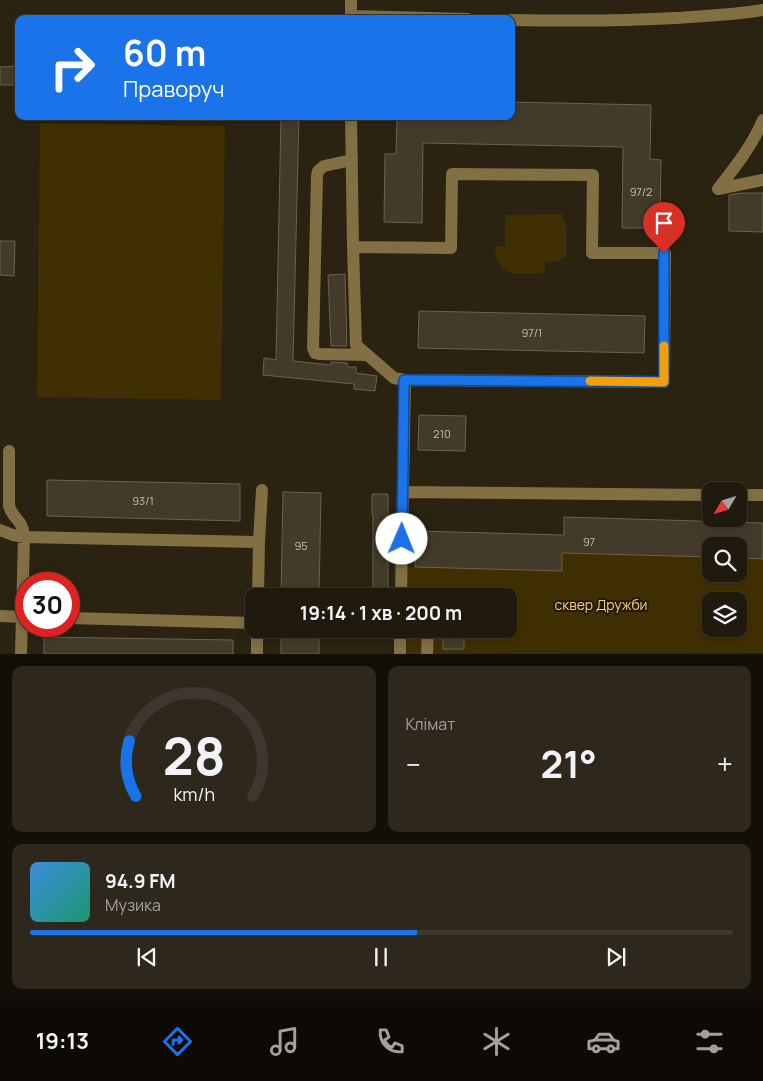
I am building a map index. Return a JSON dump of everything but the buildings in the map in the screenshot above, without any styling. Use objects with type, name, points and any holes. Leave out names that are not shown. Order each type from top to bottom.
[{"type":"street","points":[[351,0],[351,15]]},
{"type":"street","points":[[515,20],[632,20],[724,15],[763,10]]},
{"type":"street","points":[[351,120],[353,247],[356,345],[366,355],[394,378],[404,380],[664,382],[664,253],[592,252],[593,174],[452,174],[452,248],[353,247]]},
{"type":"street","points":[[763,120],[744,154],[718,189],[763,180]]},
{"type":"street","points":[[352,160],[324,166],[318,171],[313,348],[315,352],[320,354],[366,355]]},
{"type":"street","points":[[402,588],[404,380]]},
{"type":"street","points":[[9,452],[9,505],[10,512],[23,525],[24,572]]},
{"type":"street","points":[[258,588],[262,490]]},
{"type":"street","points":[[403,492],[702,495]]},
{"type":"street","points":[[748,495],[763,495]]},
{"type":"street","points":[[0,530],[13,535],[24,536],[259,542]]},
{"type":"street","points":[[0,616],[15,616]]},
{"type":"street","points":[[80,618],[245,623]]},
{"type":"street","points":[[21,654],[22,637]]},
{"type":"street","points":[[257,638],[257,654]]},
{"type":"street","points":[[400,638],[400,654]]},
{"type":"street","points":[[427,654],[428,638]]},
{"type":"green space","points":[[40,123],[225,126],[221,400],[37,397]]},
{"type":"green space","points":[[562,214],[566,225],[566,256],[559,261],[545,262],[545,273],[513,274],[502,267],[497,260],[495,246],[505,246],[505,220],[507,215]]},
{"type":"green space","name":"сквер Дружби","points":[[562,553],[702,557],[702,582],[747,582],[747,558],[763,559],[763,653],[404,654],[404,638],[517,638],[517,588],[405,588],[406,567],[562,571]]},
{"type":"slow traffic","points":[[590,381],[664,382],[664,346]]},
{"type":"route","points":[[402,539],[404,380],[664,382],[664,253]]}]
